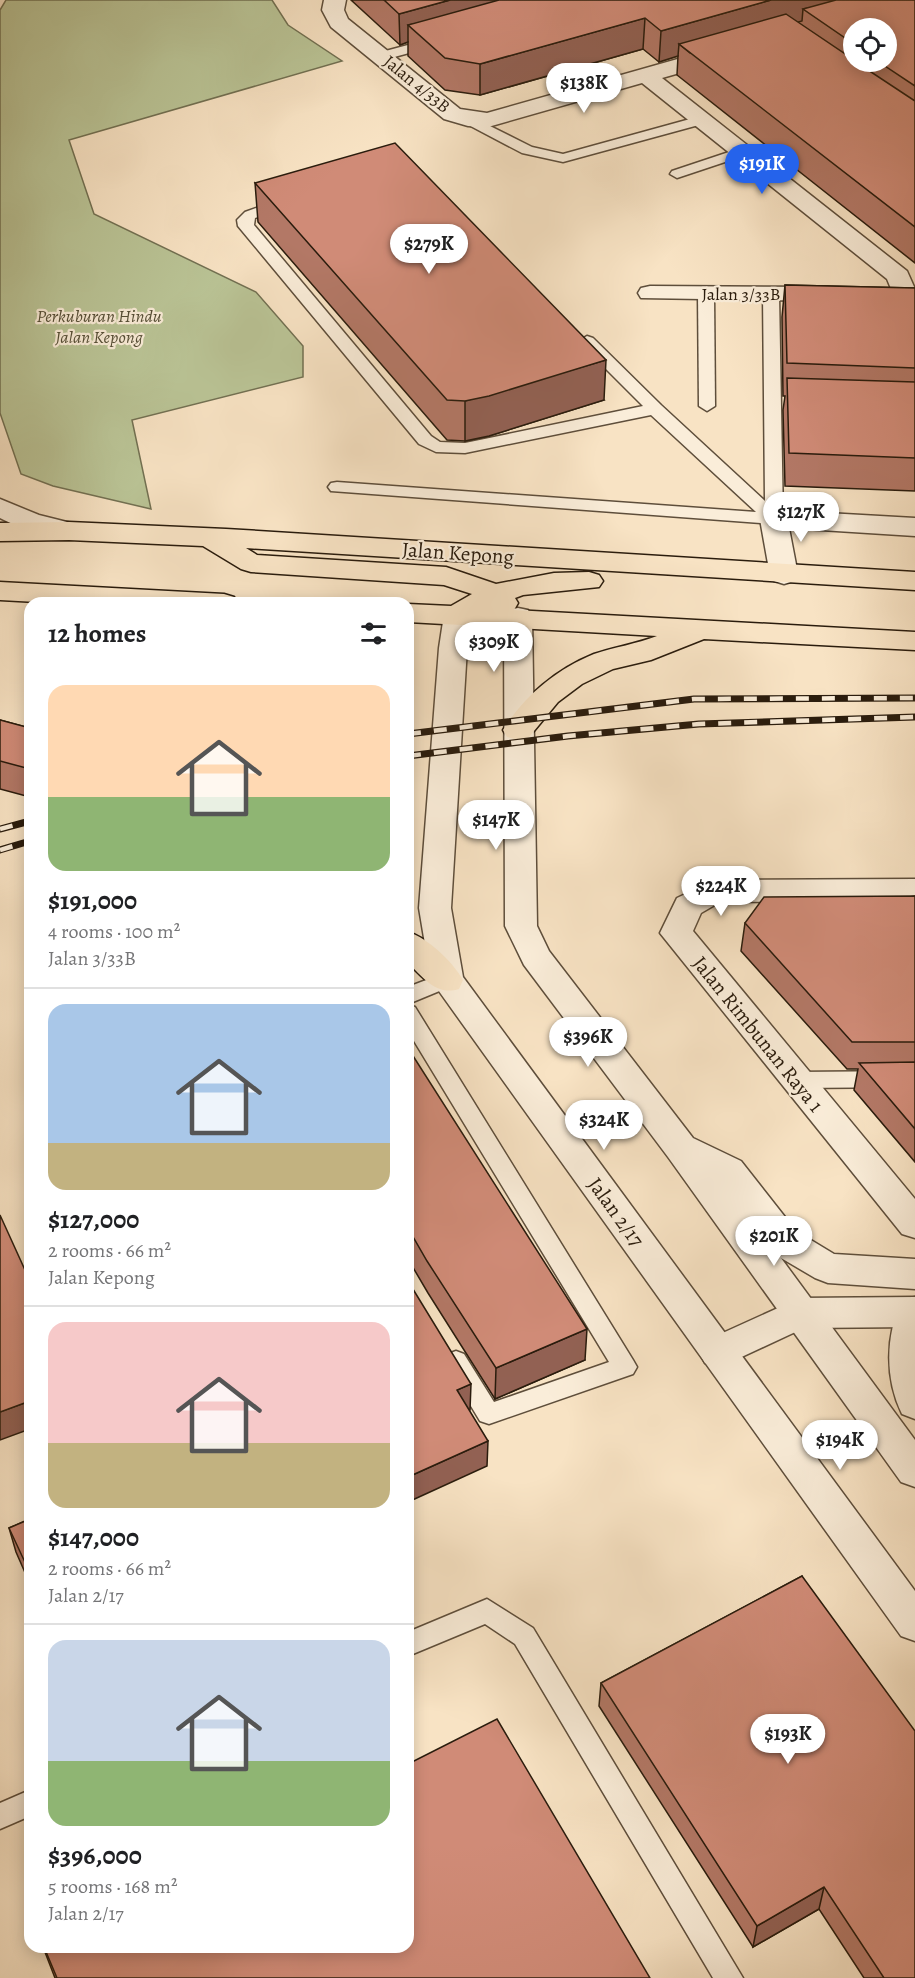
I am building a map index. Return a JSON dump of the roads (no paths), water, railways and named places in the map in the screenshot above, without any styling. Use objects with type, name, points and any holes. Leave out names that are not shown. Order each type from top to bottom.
[{"type":"main road","name":"Jalan Kepong","points":[[0,532],[69,531],[208,537],[784,575],[915,581]]},
{"type":"main road","points":[[208,537],[251,563],[446,576],[493,593],[518,617]]},
{"type":"main road","points":[[458,615],[493,593],[546,582],[581,581],[915,602]]},
{"type":"main road","points":[[0,591],[83,597]]},
{"type":"main road","points":[[414,613],[915,640]]},
{"type":"main road","points":[[518,730],[548,694],[572,677],[605,661],[640,653],[701,629]]},
{"type":"main road","points":[[414,950],[447,980]]},
{"type":"street","name":"Jalan 4/33B","points":[[335,0],[333,10],[339,22],[452,114],[468,119],[488,120],[741,48]]},
{"type":"street","points":[[646,76],[898,276],[901,295]]},
{"type":"street","name":"Jalan 3/33B","points":[[650,293],[848,294]]},
{"type":"street","points":[[0,507],[30,522],[69,531]]},
{"type":"street","points":[[784,575],[774,519],[915,526]]},
{"type":"street","name":"Jalan 2/17","points":[[458,615],[453,648],[435,908],[447,980],[915,1623]]},
{"type":"street","points":[[518,617],[521,926],[536,957],[680,1147],[915,1470]]},
{"type":"street","name":"Jalan Rimbunan Raya 1","points":[[915,890],[715,891],[688,906],[676,933],[915,1224]]},
{"type":"street","points":[[680,1147],[729,1171],[783,1242],[828,1268],[915,1275]]},
{"type":"street","points":[[718,1352],[800,1313],[915,1312],[908,1335],[907,1368],[915,1403]]},
{"type":"lane","points":[[383,56],[450,37]]},
{"type":"lane","points":[[468,119],[527,150],[563,158],[701,120]]},
{"type":"lane","points":[[677,174],[741,152]]},
{"type":"lane","points":[[303,197],[250,215],[245,220],[246,226],[430,443],[450,450],[465,448],[655,410]]},
{"type":"lane","points":[[706,294],[707,406]]},
{"type":"lane","points":[[771,294],[778,403],[774,519]]},
{"type":"lane","points":[[573,327],[655,410],[774,519]]},
{"type":"lane","points":[[337,487],[774,519]]},
{"type":"lane","points":[[414,994],[447,980]]},
{"type":"lane","points":[[414,1024],[625,1367],[489,1414],[445,1344]]},
{"type":"lane","points":[[796,1080],[915,1079]]},
{"type":"lane","points":[[414,1642],[488,1611],[524,1636],[729,1978]]},
{"type":"lane","points":[[0,1815],[24,1805]]},
{"type":"railway","points":[[414,733],[694,699],[915,698]]},
{"type":"railway","points":[[414,755],[568,736],[699,724],[915,717]]},
{"type":"railway","points":[[0,829],[24,823]]},
{"type":"railway","points":[[0,850],[24,843]]},
{"type":"park label","name":"Perkuburan Hindu Jalan Kepong","points":[[99,326]]}]
